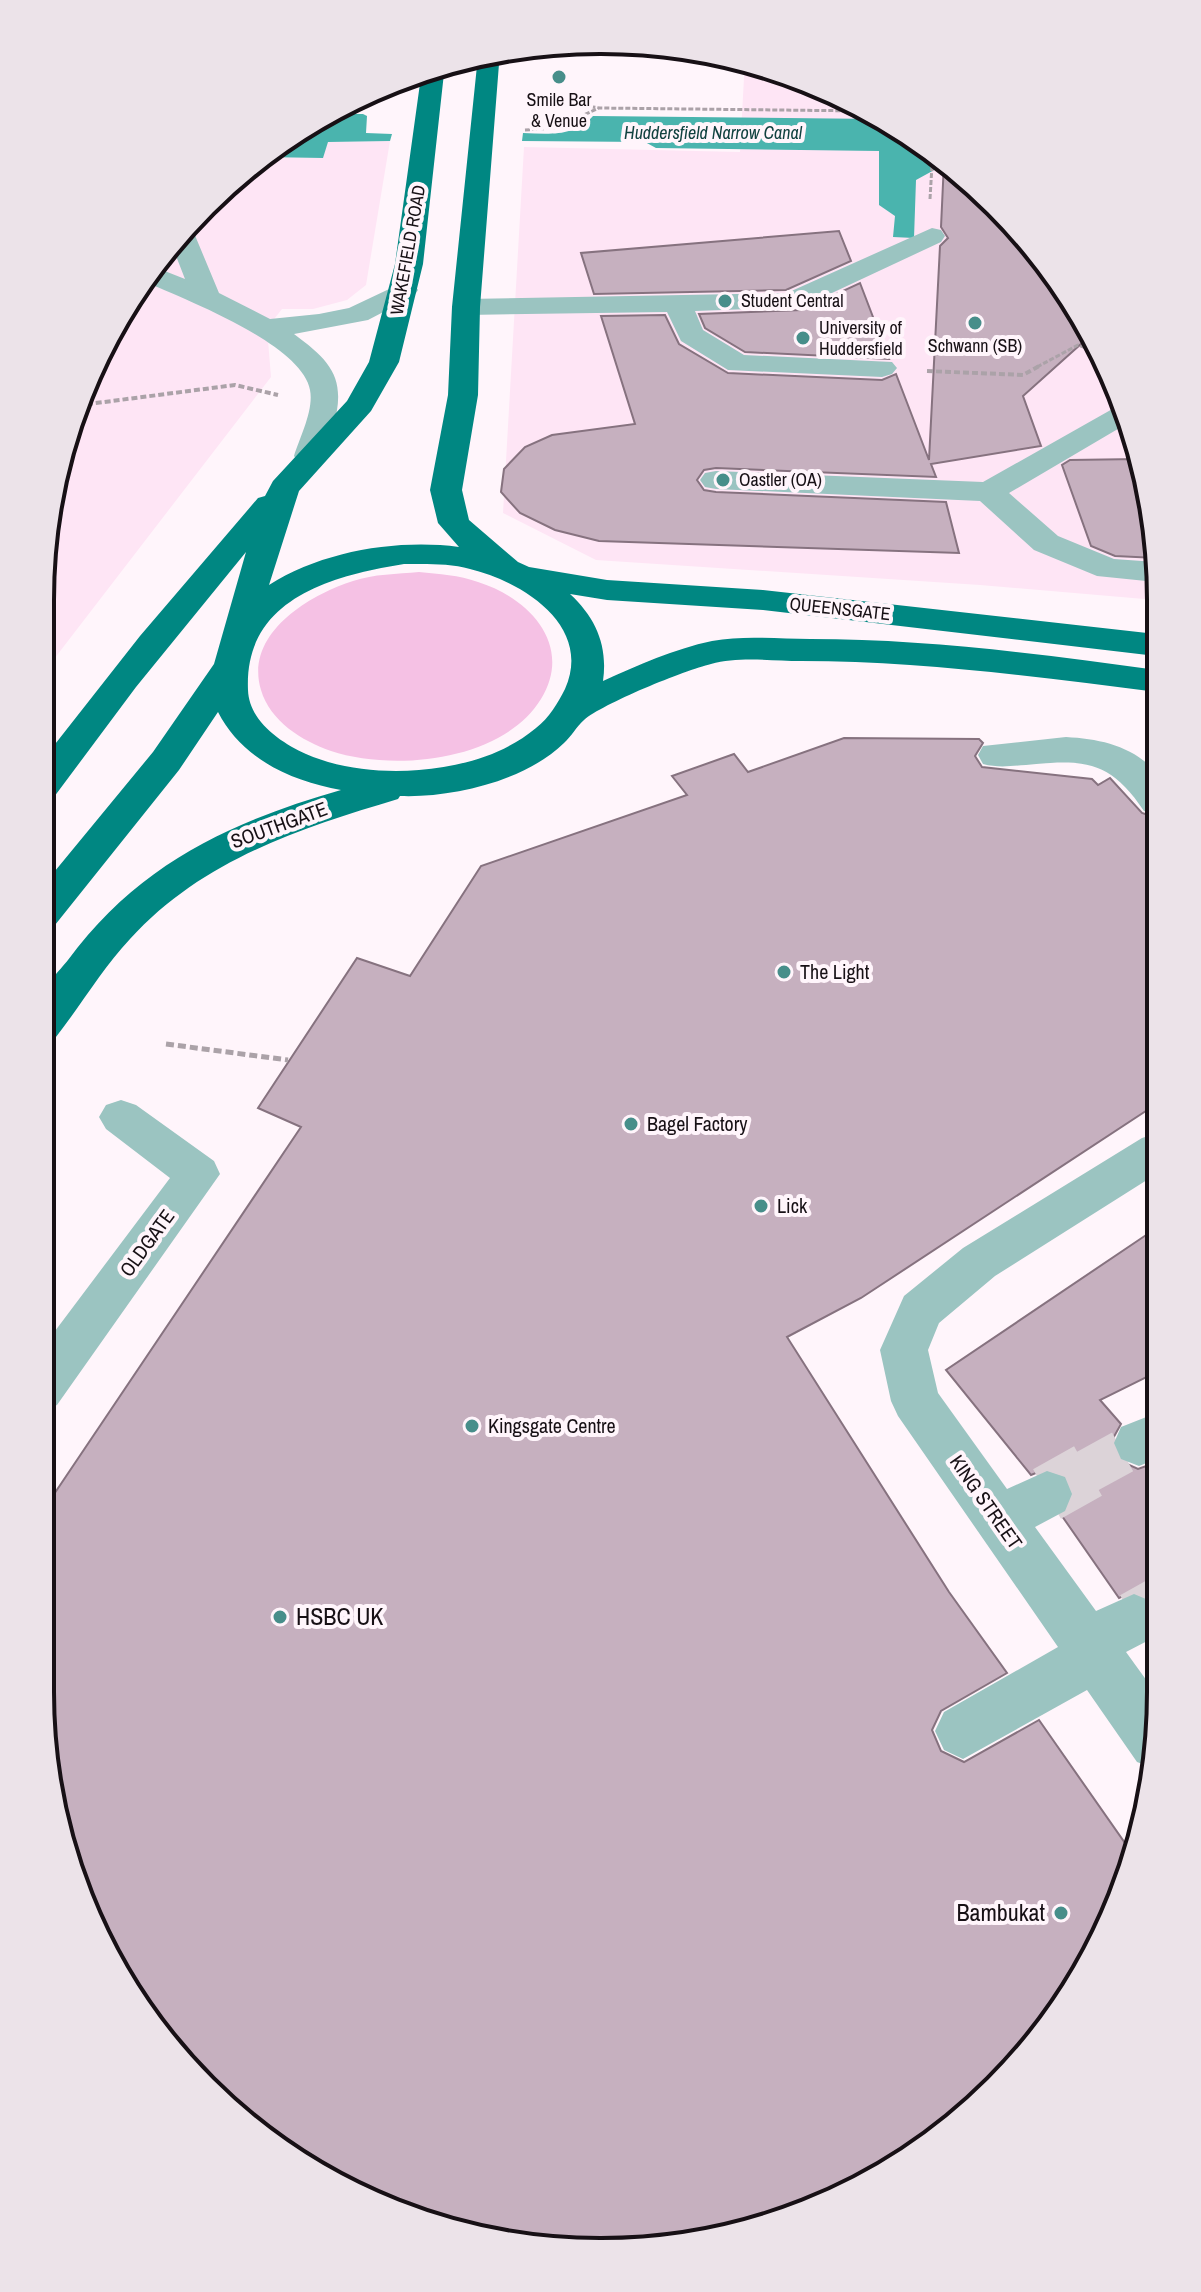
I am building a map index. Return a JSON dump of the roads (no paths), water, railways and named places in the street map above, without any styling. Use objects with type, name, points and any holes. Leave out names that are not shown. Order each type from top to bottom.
[{"type":"highway","points":[[228,670],[230,699],[246,727],[263,745],[316,773],[351,782],[399,786],[453,780],[503,764],[544,740],[573,710],[585,685],[588,660],[585,637],[571,612],[551,592],[474,543],[454,523],[446,490],[463,395],[466,307],[489,66]]},
{"type":"highway","name":"WAKEFIELD ROAD","points":[[228,670],[232,649],[242,630],[257,567],[284,488],[310,456],[340,429],[360,405],[384,362],[404,290],[432,81]]},
{"type":"highway","points":[[54,770],[196,588],[284,488]]},
{"type":"highway","points":[[242,630],[263,606],[290,586],[323,571],[359,560],[404,554],[437,554],[475,559],[517,573]]},
{"type":"highway","name":"QUEENSGATE","points":[[517,573],[607,590],[763,600],[1147,644]]},
{"type":"highway","name":"QUEENSGATE","points":[[573,710],[634,680],[702,655],[722,651],[827,649],[920,654],[1016,662],[1147,680]]},
{"type":"highway","points":[[54,899],[166,761],[228,670]]},
{"type":"highway","name":"SOUTHGATE","points":[[54,1009],[122,921],[178,872],[236,839],[275,823],[399,786]]},
{"type":"street","points":[[466,307],[678,305],[731,296],[792,301],[932,236]]},
{"type":"street","points":[[186,245],[207,299]]},
{"type":"street","points":[[160,278],[267,328],[317,371],[325,390],[310,456]]},
{"type":"street","points":[[267,328],[319,323],[358,314],[404,290]]},
{"type":"street","points":[[678,305],[691,335],[738,364],[882,368]]},
{"type":"street","points":[[716,480],[989,492],[1115,418]]},
{"type":"street","points":[[989,492],[1046,543],[1109,569],[1146,571]]},
{"type":"street","points":[[996,755],[1085,749],[1113,755],[1147,783]]},
{"type":"street","name":"OLDGATE","points":[[54,1371],[198,1174],[121,1117]]},
{"type":"street","name":"KING STREET","points":[[1146,1727],[915,1401],[904,1350],[921,1310],[979,1262],[1147,1158]]},
{"type":"street","points":[[999,1519],[1047,1494]]},
{"type":"street","points":[[963,1731],[1134,1620]]},
{"type":"water","points":[[351,114],[367,116],[366,133],[392,134],[390,141],[328,142],[323,158],[281,157]]},
{"type":"water","name":"Huddersfield Narrow Canal","points":[[593,116],[859,119],[936,169],[916,180],[914,238],[893,237],[895,216],[879,205],[879,151],[656,148],[645,142],[522,141],[523,133],[552,134],[570,131]]},
{"type":"tunnel","points":[[1084,1473],[1139,1443]]},
{"type":"tunnel","points":[[1047,1494],[1088,1471]]},
{"type":"tunnel","points":[[1134,1620],[1147,1613]]},
{"type":"place","name":"Smile Bar & Venue","points":[[559,77]]},
{"type":"place","name":"Student Central","points":[[725,301]]},
{"type":"place","name":"Schwann (SB)","points":[[975,323]]},
{"type":"place","name":"University of Huddersfield","points":[[803,338]]},
{"type":"place","name":"Oastler (OA)","points":[[723,480]]},
{"type":"place","name":"The Light","points":[[784,972]]},
{"type":"place","name":"Bagel Factory","points":[[631,1124]]},
{"type":"place","name":"Lick","points":[[761,1206]]},
{"type":"place","name":"Kingsgate Centre","points":[[472,1426]]},
{"type":"place","name":"HSBC UK","points":[[280,1617]]},
{"type":"place","name":"Bambukat","points":[[1061,1913]]}]
